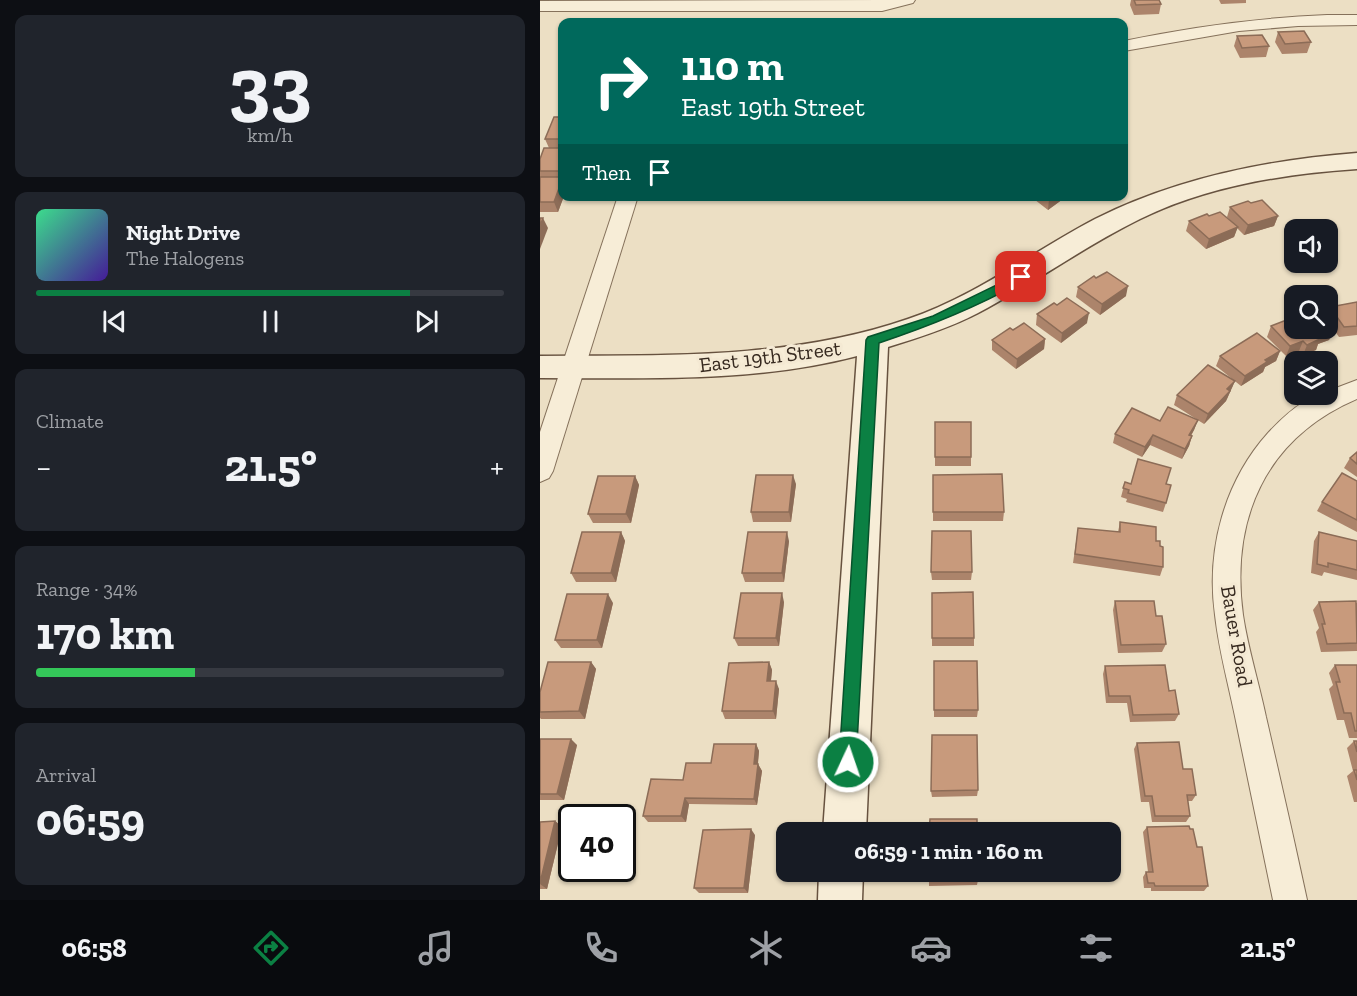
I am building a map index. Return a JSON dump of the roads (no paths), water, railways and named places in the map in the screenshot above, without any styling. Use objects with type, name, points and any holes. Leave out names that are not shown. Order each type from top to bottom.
[{"type":"street","points":[[540,6],[690,3],[882,6],[907,0]]},
{"type":"street","points":[[684,18],[690,3]]},
{"type":"street","points":[[1128,45],[1196,32],[1252,25],[1357,20]]},
{"type":"street","name":"East 19th Street","points":[[540,367],[700,366],[743,363],[809,355],[873,340],[916,327],[986,297],[1106,224],[1164,200],[1216,183],[1261,173],[1308,165],[1357,161]]},
{"type":"street","points":[[540,471],[626,201]]},
{"type":"street","points":[[845,822],[873,340]]},
{"type":"street","name":"Bauer Road","points":[[1290,900],[1229,615],[1226,577],[1229,542],[1236,507],[1244,488],[1272,445],[1286,430],[1310,412],[1357,389]]},
{"type":"street","points":[[840,900],[841,882]]}]
